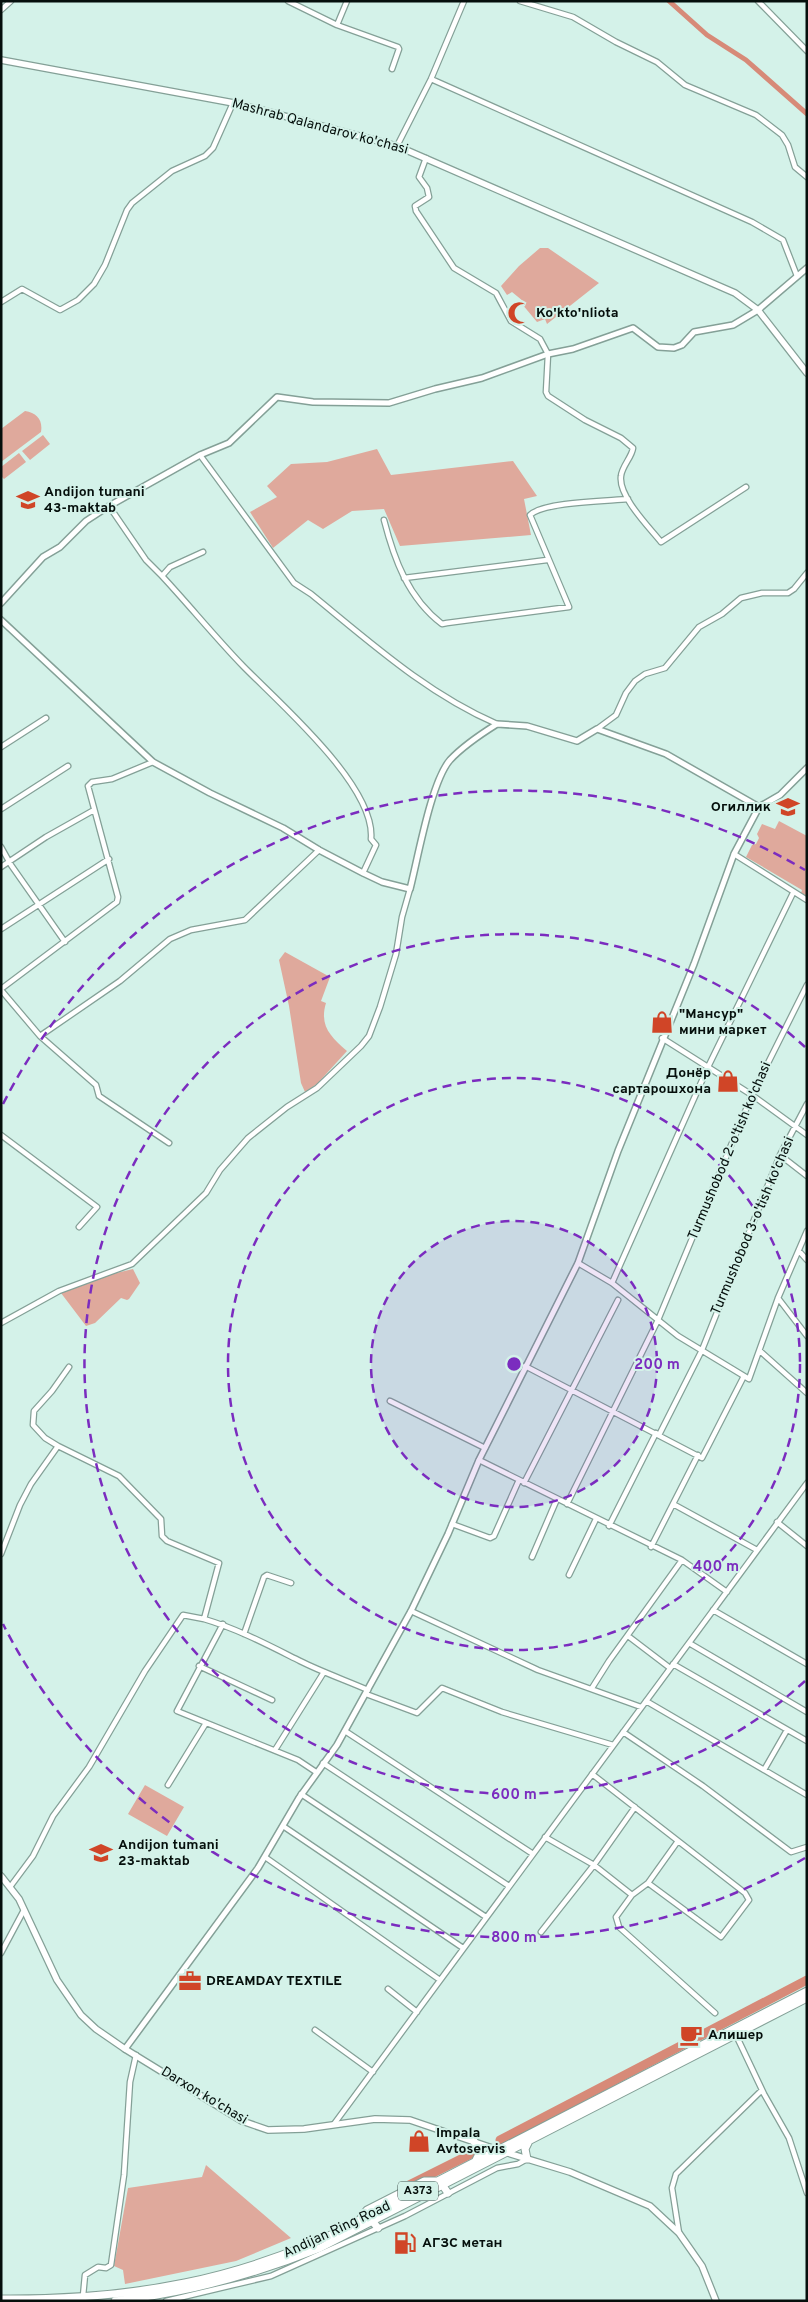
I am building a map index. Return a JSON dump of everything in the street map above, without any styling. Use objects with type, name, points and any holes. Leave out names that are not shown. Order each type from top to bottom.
[{"type":"highway","name":"Andijan Ring Road","points":[[115,2301],[189,2290],[251,2274],[320,2248],[373,2222],[475,2162],[807,1991]]},
{"type":"highway","name":"Andijan Ring Road","points":[[1,2299],[83,2296],[148,2290],[209,2279],[286,2255],[319,2242],[528,2143],[807,1998]]},
{"type":"highway","points":[[474,2141],[479,2154],[475,2162]]},
{"type":"highway","points":[[527,2159],[526,2149],[528,2143]]},
{"type":"highway","points":[[441,2183],[448,2193]]},
{"type":"highway","points":[[373,2222],[378,2228]]},
{"type":"main road","name":"Mashrab Qalandarov ko'chasi","points":[[1,60],[233,103],[397,146],[735,293],[758,310],[807,373]]},
{"type":"main road","name":"Darxon ko'chasi","points":[[1,1876],[24,1910],[56,1980],[81,2015],[96,2030],[242,2121],[268,2130],[304,2129],[375,2119],[410,2120],[570,2172],[650,2206],[679,2233],[702,2266],[716,2301]]},
{"type":"street","points":[[1,10],[11,1]]},
{"type":"street","points":[[288,1],[338,25],[398,47],[392,69]]},
{"type":"street","points":[[338,25],[347,1]]},
{"type":"street","points":[[397,146],[431,79],[464,1]]},
{"type":"street","points":[[520,1],[573,17],[616,42],[657,62],[685,85],[756,115],[782,135],[788,145],[795,167],[807,177]]},
{"type":"street","points":[[758,1],[807,51]]},
{"type":"street","points":[[431,79],[752,222],[783,240],[797,276]]},
{"type":"street","points":[[1,302],[22,289],[60,310],[78,300],[94,284],[105,265],[126,210],[172,170],[205,156],[213,148],[233,103]]},
{"type":"street","points":[[426,158],[419,177],[427,188],[429,197],[415,206],[416,211],[454,268],[496,293],[510,321],[540,339],[548,354],[546,392],[548,396],[585,420],[621,438],[633,449],[621,476],[628,499],[661,542],[746,487]]},
{"type":"street","points":[[1,603],[43,557],[60,547],[82,525],[109,506],[200,455],[229,443],[276,397],[320,402],[389,403],[435,389],[482,378],[548,354],[572,349],[633,328],[658,347],[674,348],[682,345],[694,332],[733,325],[758,310],[807,268]]},
{"type":"street","points":[[200,455],[294,583],[311,594],[414,678],[465,710],[497,724],[527,726],[577,741],[616,715],[626,693],[635,681],[645,674],[665,668],[699,627],[722,614],[741,598],[762,593],[788,593],[794,589],[807,573]]},
{"type":"street","points":[[384,520],[392,550],[404,578],[418,601],[442,624],[569,607],[529,518],[532,512],[577,502],[628,499]]},
{"type":"street","points":[[109,506],[146,560],[244,667],[318,740],[351,784],[364,808],[371,829],[371,839],[376,845],[364,873]]},
{"type":"street","points":[[162,576],[170,567],[203,552]]},
{"type":"street","points":[[404,578],[547,560]]},
{"type":"street","points":[[1,620],[154,762],[210,794],[283,828],[319,850],[382,882],[410,889]]},
{"type":"street","points":[[1,748],[46,718]]},
{"type":"street","points":[[1,1323],[59,1291],[132,1264],[206,1193],[220,1170],[248,1138],[287,1107],[317,1088],[361,1046],[369,1036],[396,954],[402,917],[425,824],[441,774],[450,760],[497,724]]},
{"type":"street","points":[[597,729],[666,754],[759,807]]},
{"type":"street","points":[[154,762],[112,779],[90,783],[88,791],[109,859],[118,896],[117,902],[1,989],[40,1036],[96,1085],[100,1096],[169,1143]]},
{"type":"street","points":[[1,809],[68,766]]},
{"type":"street","points":[[125,2049],[265,1857],[302,1794],[345,1731],[367,1692],[384,1655],[411,1611],[452,1524],[484,1448],[578,1262],[662,1038],[694,964],[734,854],[759,807],[780,795],[807,768]]},
{"type":"street","points":[[1,867],[94,810]]},
{"type":"street","points":[[1,847],[38,905],[65,942]]},
{"type":"street","points":[[40,1036],[120,981],[170,939],[191,930],[245,920],[319,850]]},
{"type":"street","points":[[734,854],[793,893],[807,900]]},
{"type":"street","points":[[1,929],[109,859]]},
{"type":"street","points":[[612,1283],[708,1067],[793,893]]},
{"type":"street","name":"Turmushobod 2-o'tish ko'chasi","points":[[567,1504],[658,1320],[752,1095],[807,985]]},
{"type":"street","points":[[662,1038],[752,1095],[807,1135]]},
{"type":"street","name":"Turmushobod 3-o'tish ko'chasi","points":[[609,1526],[702,1350],[780,1155],[807,1104]]},
{"type":"street","points":[[1,1135],[96,1206],[97,1210],[79,1227]]},
{"type":"street","points":[[780,1155],[807,1176]]},
{"type":"street","points":[[578,1262],[612,1283],[658,1320],[749,1379],[778,1298],[807,1231]]},
{"type":"street","points":[[799,1251],[807,1260]]},
{"type":"street","points":[[778,1298],[807,1336]]},
{"type":"street","points":[[524,1483],[618,1300]]},
{"type":"street","points":[[760,1351],[807,1393]]},
{"type":"street","points":[[525,1366],[702,1458],[744,1376]]},
{"type":"street","points":[[68,1367],[52,1390],[37,1405],[31,1419],[32,1425],[45,1438],[58,1446],[119,1476],[161,1520],[162,1536],[167,1541],[219,1563],[204,1619]]},
{"type":"street","points":[[390,1401],[484,1448]]},
{"type":"street","points":[[1,1554],[20,1505],[35,1478],[58,1446]]},
{"type":"street","points":[[651,1547],[698,1455]]},
{"type":"street","points":[[479,1460],[651,1547],[682,1560],[727,1592]]},
{"type":"street","points":[[452,1524],[490,1538],[494,1536],[519,1480]]},
{"type":"street","points":[[334,2124],[807,1483]]},
{"type":"street","points":[[532,1557],[557,1499]]},
{"type":"street","points":[[673,1504],[757,1550]]},
{"type":"street","points":[[569,1575],[596,1519]]},
{"type":"street","points":[[777,1522],[807,1546]]},
{"type":"street","points":[[592,1688],[682,1560]]},
{"type":"street","points":[[244,1634],[265,1576],[291,1583]]},
{"type":"street","points":[[713,1610],[807,1664]]},
{"type":"street","points":[[411,1611],[538,1670],[641,1707]]},
{"type":"street","points":[[10,1887],[33,1856],[53,1816],[89,1767],[146,1671],[184,1615],[223,1624],[367,1692],[417,1713],[442,1688],[502,1712],[613,1745]]},
{"type":"street","points":[[223,1624],[199,1666],[177,1711],[298,1760],[316,1772]]},
{"type":"street","points":[[628,1636],[672,1666],[807,1741]]},
{"type":"street","points":[[689,1643],[807,1712]]},
{"type":"street","points":[[199,1666],[272,1700]]},
{"type":"street","points":[[275,1750],[324,1672]]},
{"type":"street","points":[[646,1701],[807,1795]]},
{"type":"street","points":[[168,1785],[206,1723]]},
{"type":"street","points":[[764,1770],[787,1730]]},
{"type":"street","points":[[345,1731],[532,1854]]},
{"type":"street","points":[[623,1732],[703,1786],[791,1852],[807,1847]]},
{"type":"street","points":[[323,1763],[509,1886]]},
{"type":"street","points":[[592,1774],[745,1893],[749,1900],[721,1937],[648,1883]]},
{"type":"street","points":[[302,1794],[486,1917]]},
{"type":"street","points":[[541,1932],[594,1865],[635,1807]]},
{"type":"street","points":[[283,1826],[463,1948]]},
{"type":"street","points":[[545,1837],[594,1865],[632,1895]]},
{"type":"street","points":[[678,1842],[648,1883],[632,1895],[616,1917],[619,1927],[715,2013]]},
{"type":"street","points":[[265,1857],[440,1980]]},
{"type":"street","points":[[1,1952],[24,1910]]},
{"type":"street","points":[[388,1989],[417,2012]]},
{"type":"street","points":[[315,2030],[373,2072]]},
{"type":"street","points":[[736,2035],[762,2090],[789,2138],[807,2193]]},
{"type":"street","points":[[83,2296],[85,2275],[98,2267],[106,2268],[111,2265],[124,2175],[130,2082],[136,2055]]},
{"type":"street","points":[[679,2233],[672,2188],[676,2174],[762,2090]]},
{"type":"street","points":[[166,2301],[271,2276],[378,2228],[497,2168],[518,2164],[527,2159]]},
{"type":"shaded area","points":[[540,248],[548,248],[599,283],[547,324],[545,319],[537,322],[522,304],[523,301],[512,292],[507,295],[501,286],[519,266]]},
{"type":"shaded area","points":[[25,411],[36,415],[41,424],[41,432],[1,462],[1,429]]},
{"type":"shaded area","points":[[43,435],[50,444],[30,460],[22,451]]},
{"type":"shaded area","points":[[377,449],[391,475],[513,461],[537,496],[524,499],[531,535],[400,546],[384,509],[352,511],[323,529],[308,520],[273,548],[250,512],[277,497],[267,486],[291,464],[327,462]]},
{"type":"shaded area","points":[[19,453],[26,462],[4,479],[1,476],[1,467]]},
{"type":"shaded area","points":[[779,821],[807,836],[807,896],[801,893],[802,890],[746,857],[752,845],[756,844],[759,838],[757,834],[762,824],[775,829]]},
{"type":"shaded area","points":[[285,952],[330,977],[321,1001],[326,1003],[324,1011],[325,1025],[331,1036],[347,1051],[317,1084],[305,1092],[301,1083],[289,1006],[279,960]]},
{"type":"shaded area","points":[[133,1269],[140,1283],[129,1299],[121,1298],[95,1323],[86,1326],[61,1293],[104,1276]]},
{"type":"shaded area","points":[[145,1785],[184,1807],[167,1836],[128,1814]]},
{"type":"shaded area","points":[[206,2165],[291,2238],[236,2261],[125,2284],[123,2270],[114,2266],[128,2188],[202,2177]]},
{"type":"waterway","points":[[669,1],[707,35],[746,60],[807,114]]},
{"type":"waterway","points":[[500,2140],[807,1980]]},
{"type":"waterway","points":[[403,2188],[473,2153]]},
{"type":"place","name":"Ko'kto'nliota","points":[[519,313]]},
{"type":"place","name":"Andijon tumani 43-maktab","points":[[28,500]]},
{"type":"place","name":"Огиллик","points":[[788,807]]},
{"type":"place","name":"\"Мансур\" мини маркет","points":[[662,1022]]},
{"type":"place","name":"Донёр сартарошхона","points":[[728,1081]]},
{"type":"place","name":"Andijon tumani 23-maktab","points":[[101,1853]]},
{"type":"place","name":"DREAMDAY TEXTILE","points":[[190,1981]]},
{"type":"place","name":"Алишер","points":[[691,2035]]},
{"type":"place","name":"Impala Avtoservis","points":[[419,2141]]},
{"type":"place","name":"АГЗС метан","points":[[405,2243]]}]
